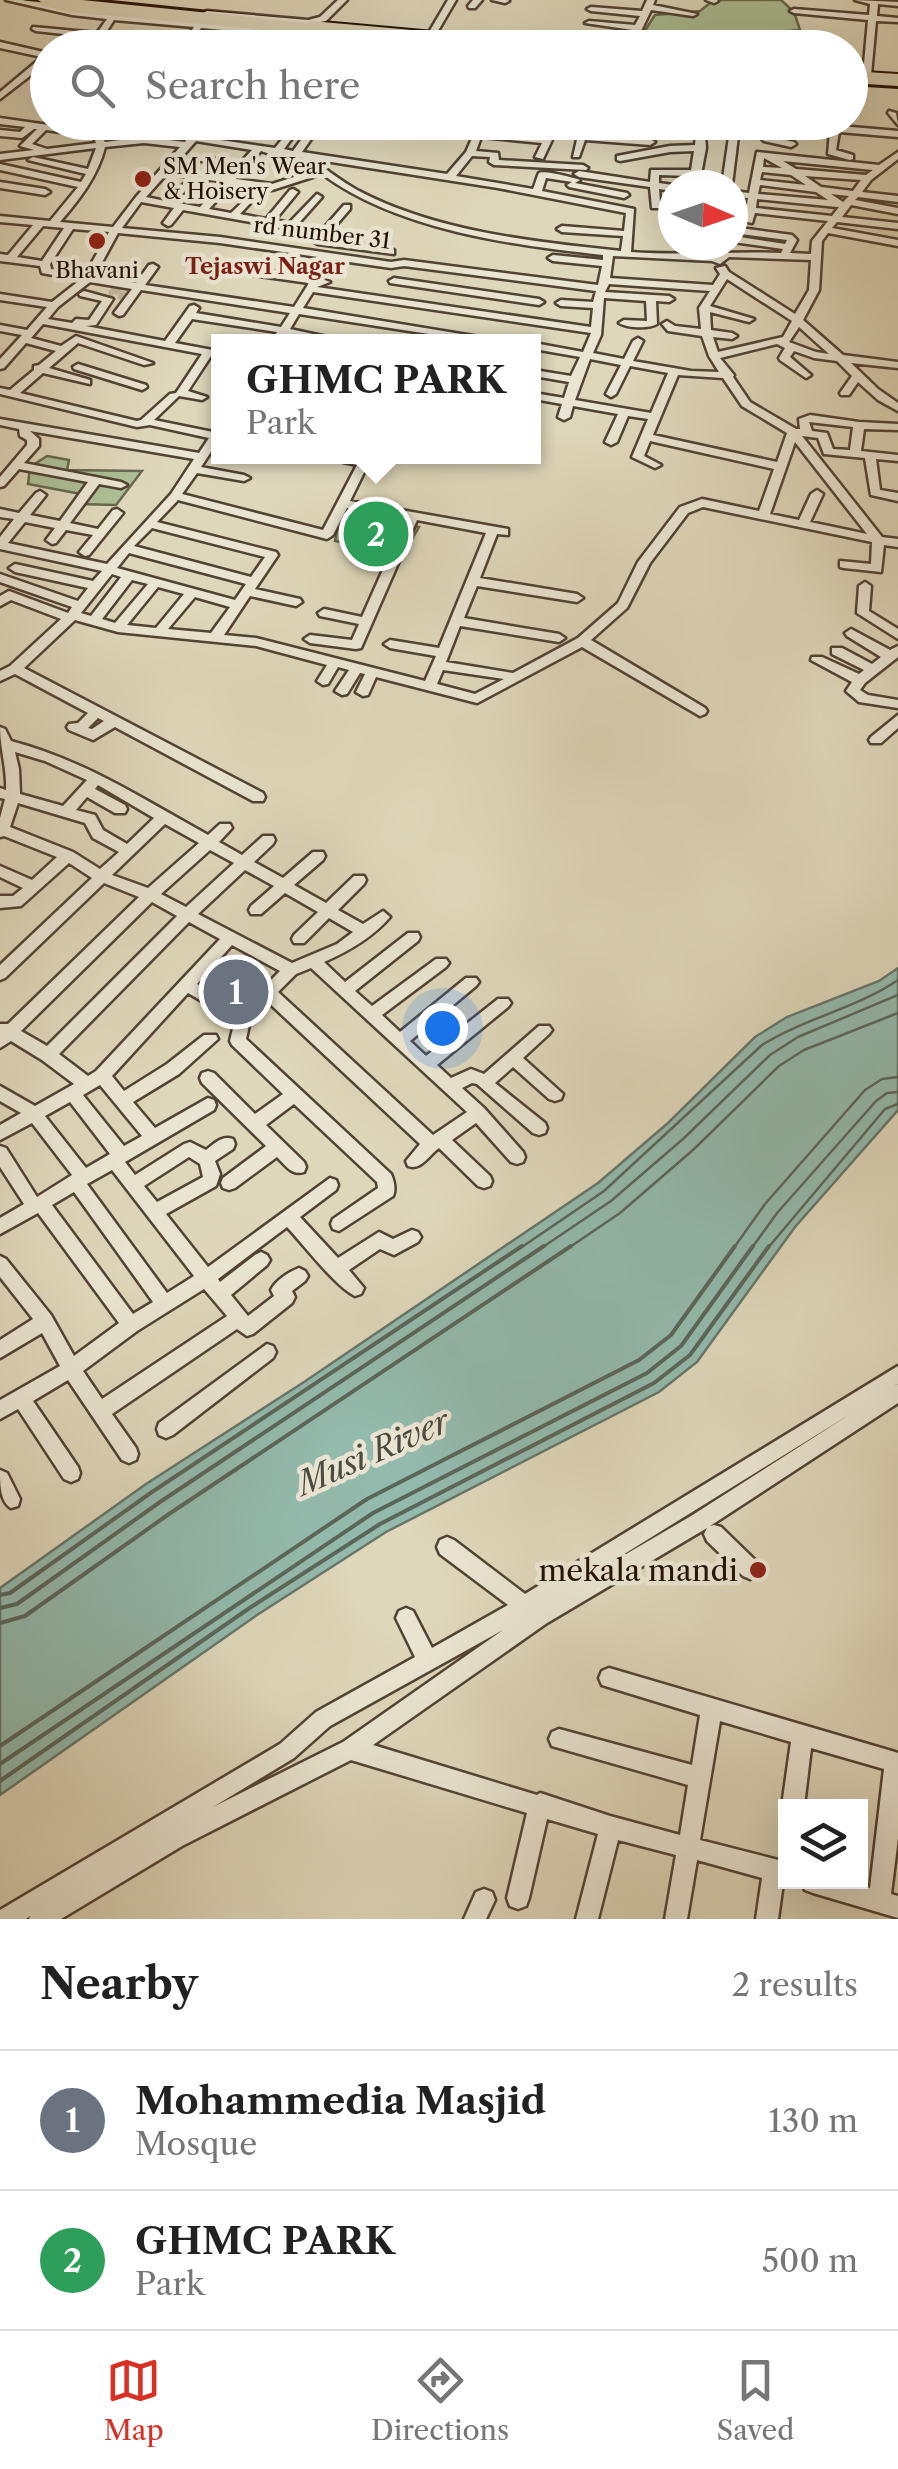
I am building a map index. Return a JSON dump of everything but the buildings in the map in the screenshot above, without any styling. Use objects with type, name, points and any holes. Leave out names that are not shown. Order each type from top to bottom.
[{"type":"highway","points":[[26,0],[97,11],[312,30]]},
{"type":"highway","points":[[46,0],[359,30]]},
{"type":"highway","points":[[868,79],[898,80]]},
{"type":"main road","points":[[26,0],[113,15],[291,30]]},
{"type":"main road","points":[[46,0],[384,30]]},
{"type":"main road","points":[[868,75],[898,80]]},
{"type":"street","points":[[10,0],[40,9],[113,15]]},
{"type":"street","points":[[223,14],[232,0]]},
{"type":"street","points":[[336,26],[329,22],[343,0]]},
{"type":"street","points":[[434,30],[452,0]]},
{"type":"street","points":[[496,0],[506,1]]},
{"type":"street","points":[[623,12],[628,0]]},
{"type":"street","points":[[859,0],[898,4]]},
{"type":"street","points":[[868,64],[874,1]]},
{"type":"street","points":[[587,30],[591,5],[623,12],[648,7],[694,14]]},
{"type":"street","points":[[140,6],[308,22],[333,12]]},
{"type":"street","points":[[589,23],[638,28],[648,7]]},
{"type":"street","points":[[794,11],[897,20]]},
{"type":"street","points":[[102,30],[113,15]]},
{"type":"street","points":[[196,30],[200,24],[255,30]]},
{"type":"street","points":[[36,29],[45,30]]},
{"type":"street","points":[[0,45],[30,52]]},
{"type":"street","points":[[0,96],[30,72]]},
{"type":"street","points":[[0,79],[18,82]]},
{"type":"street","points":[[0,121],[30,124]]},
{"type":"street","points":[[0,133],[22,135],[30,127]]},
{"type":"street","points":[[868,130],[898,134]]},
{"type":"street","points":[[880,146],[882,132]]},
{"type":"street","points":[[32,140],[26,146],[57,152]]},
{"type":"street","points":[[54,224],[84,185],[102,146],[100,140]]},
{"type":"street","points":[[0,202],[2,173],[19,157],[144,140]]},
{"type":"street","points":[[0,366],[6,350],[88,279],[114,232],[191,140]]},
{"type":"street","points":[[219,140],[303,158],[498,185],[631,211],[634,283]]},
{"type":"street","points":[[276,153],[286,140]]},
{"type":"street","points":[[283,168],[303,158],[311,140]]},
{"type":"street","points":[[449,178],[470,153],[475,140]]},
{"type":"street","points":[[498,185],[515,140]]},
{"type":"street","points":[[540,157],[547,141],[543,140]]},
{"type":"street","points":[[576,155],[581,140]]},
{"type":"street","points":[[623,140],[650,142]]},
{"type":"street","points":[[696,170],[702,140]]},
{"type":"street","points":[[729,170],[733,140]]},
{"type":"street","points":[[757,140],[760,154],[750,216],[775,211],[801,219],[838,217],[898,226]]},
{"type":"street","points":[[770,140],[790,147],[792,140]]},
{"type":"street","points":[[834,140],[833,155],[882,165]]},
{"type":"street","points":[[601,232],[624,195],[626,158],[670,148],[701,148]]},
{"type":"street","points":[[203,210],[257,150]]},
{"type":"street","points":[[470,153],[495,155],[494,162],[540,157],[560,162],[624,195]]},
{"type":"street","points":[[760,154],[882,165]]},
{"type":"street","points":[[806,375],[784,358],[785,345],[814,290],[818,274],[814,257],[817,241],[868,178],[898,155]]},
{"type":"street","points":[[19,157],[89,172]]},
{"type":"street","points":[[772,157],[814,187],[849,201],[898,211]]},
{"type":"street","points":[[303,158],[360,196],[446,226],[658,254]]},
{"type":"street","points":[[510,159],[560,162]]},
{"type":"street","points":[[202,160],[241,166]]},
{"type":"street","points":[[555,177],[560,162]]},
{"type":"street","points":[[340,182],[355,165]]},
{"type":"street","points":[[757,169],[868,178]]},
{"type":"street","points":[[360,196],[381,170]]},
{"type":"street","points":[[180,173],[275,187],[323,171]]},
{"type":"street","points":[[658,173],[654,172],[654,206],[658,206]]},
{"type":"street","points":[[2,173],[84,185]]},
{"type":"street","points":[[2,173],[45,192]]},
{"type":"street","points":[[537,192],[542,175],[579,175],[658,186]]},
{"type":"street","points":[[562,197],[579,175]]},
{"type":"street","points":[[292,225],[316,192],[304,178]]},
{"type":"street","points":[[756,182],[814,187],[849,201]]},
{"type":"street","points":[[167,204],[187,184]]},
{"type":"street","points":[[269,222],[293,192]]},
{"type":"street","points":[[234,216],[253,195]]},
{"type":"street","points":[[748,196],[849,201],[898,199]]},
{"type":"street","points":[[139,199],[292,225],[321,236],[392,252]]},
{"type":"street","points":[[587,202],[568,230],[629,234]]},
{"type":"street","points":[[24,222],[32,206]]},
{"type":"street","points":[[168,222],[181,206]]},
{"type":"street","points":[[309,253],[347,207]]},
{"type":"street","points":[[775,211],[776,228]]},
{"type":"street","points":[[84,216],[45,264],[46,270],[119,285],[134,294],[175,292],[462,334]]},
{"type":"street","points":[[0,230],[4,219]]},
{"type":"street","name":"rd number 31","points":[[4,219],[220,240],[600,292]]},
{"type":"street","points":[[3,261],[40,223]]},
{"type":"street","points":[[826,230],[898,243]]},
{"type":"street","points":[[748,232],[789,237],[787,252]]},
{"type":"street","points":[[748,242],[814,257]]},
{"type":"street","points":[[564,417],[596,331],[610,250]]},
{"type":"street","points":[[748,254],[787,252]]},
{"type":"street","points":[[189,315],[278,334],[332,256]]},
{"type":"street","points":[[438,334],[472,258]]},
{"type":"street","points":[[554,258],[608,264]]},
{"type":"street","points":[[721,260],[725,274],[774,300],[840,357],[870,390],[898,408]]},
{"type":"street","points":[[3,261],[45,264]]},
{"type":"street","points":[[3,261],[22,268]]},
{"type":"street","points":[[119,313],[153,267]]},
{"type":"street","points":[[232,269],[448,310],[596,331]]},
{"type":"street","points":[[725,274],[704,308],[714,356],[746,404],[793,432],[878,540],[877,569],[844,564]]},
{"type":"street","points":[[175,292],[184,278]]},
{"type":"street","points":[[394,281],[539,302]]},
{"type":"street","points":[[561,303],[634,283],[714,288]]},
{"type":"street","points":[[314,285],[384,291]]},
{"type":"street","points":[[667,324],[671,285]]},
{"type":"street","points":[[600,292],[669,300]]},
{"type":"street","points":[[41,318],[92,324],[108,300],[84,294]]},
{"type":"street","points":[[0,296],[54,305]]},
{"type":"street","points":[[167,346],[203,296]]},
{"type":"street","points":[[624,296],[624,328],[667,324],[672,329],[732,336]]},
{"type":"street","points":[[651,298],[652,324]]},
{"type":"street","points":[[704,308],[749,319]]},
{"type":"street","points":[[41,318],[211,353]]},
{"type":"street","points":[[0,328],[60,348]]},
{"type":"street","points":[[6,392],[76,338],[148,363]]},
{"type":"street","points":[[611,394],[638,341]]},
{"type":"street","points":[[714,356],[785,345],[898,365]]},
{"type":"street","points":[[541,347],[674,371],[729,374]]},
{"type":"street","points":[[101,348],[78,366],[142,387]]},
{"type":"street","points":[[202,397],[180,393],[211,355]]},
{"type":"street","points":[[38,368],[81,387],[97,373]]},
{"type":"street","points":[[655,465],[638,456],[674,371]]},
{"type":"street","points":[[541,374],[575,380]]},
{"type":"street","points":[[845,393],[858,376]]},
{"type":"street","points":[[870,390],[898,390]]},
{"type":"street","points":[[6,392],[143,424],[211,435]]},
{"type":"street","points":[[143,424],[174,396]]},
{"type":"street","points":[[541,397],[654,418]]},
{"type":"street","points":[[611,442],[624,412]]},
{"type":"street","points":[[807,433],[804,421],[810,418],[898,428]]},
{"type":"street","points":[[0,422],[202,457]]},
{"type":"street","points":[[855,453],[859,424]]},
{"type":"street","points":[[0,484],[34,443],[24,434],[25,426]]},
{"type":"street","points":[[793,432],[824,436],[826,451],[898,458]]},
{"type":"street","points":[[764,514],[793,432]]},
{"type":"street","points":[[646,438],[778,466]]},
{"type":"street","points":[[0,678],[16,669],[75,613],[126,548],[175,496],[211,445]]},
{"type":"street","points":[[870,455],[874,493],[898,497]]},
{"type":"street","points":[[175,496],[327,535],[364,464]]},
{"type":"street","points":[[16,465],[120,485]]},
{"type":"street","points":[[194,469],[244,478]]},
{"type":"street","points":[[52,540],[96,480]]},
{"type":"street","points":[[804,522],[816,494]]},
{"type":"street","points":[[40,495],[0,545],[110,569],[240,606]]},
{"type":"street","points":[[0,578],[94,622],[158,633],[216,636],[477,699],[582,640],[623,605],[644,562],[684,510],[702,502],[898,543]]},
{"type":"street","points":[[344,504],[498,531],[473,580],[429,688]]},
{"type":"street","points":[[0,513],[100,533]]},
{"type":"street","points":[[86,552],[117,513]]},
{"type":"street","points":[[310,639],[354,647],[413,516]]},
{"type":"street","points":[[151,524],[269,553],[272,558],[216,636]]},
{"type":"street","points":[[126,548],[296,602]]},
{"type":"street","points":[[15,568],[97,586]]},
{"type":"street","points":[[94,622],[129,574]]},
{"type":"street","points":[[473,580],[577,598]]},
{"type":"street","points":[[118,628],[156,582]]},
{"type":"street","points":[[865,586],[863,613],[898,635]]},
{"type":"street","points":[[158,633],[193,592]]},
{"type":"street","points":[[0,602],[9,595],[75,613]]},
{"type":"street","points":[[324,613],[367,622]]},
{"type":"street","points":[[327,642],[340,616]]},
{"type":"street","points":[[456,621],[559,638]]},
{"type":"street","points":[[851,633],[896,652],[860,680],[853,691],[898,704]]},
{"type":"street","points":[[582,640],[700,711]]},
{"type":"street","points":[[390,644],[508,674]]},
{"type":"street","points":[[837,651],[874,670]]},
{"type":"street","points":[[818,660],[860,680]]},
{"type":"street","points":[[323,681],[334,664]]},
{"type":"street","points":[[16,669],[258,797]]},
{"type":"street","points":[[342,691],[356,670]]},
{"type":"street","points":[[363,692],[372,674]]},
{"type":"street","points":[[98,712],[79,726],[93,735],[114,721]]},
{"type":"street","points":[[876,740],[898,720]]},
{"type":"street","points":[[291,970],[150,895],[1,830],[7,795],[4,739],[164,817],[364,932]]},
{"type":"street","points":[[91,784],[120,808]]},
{"type":"street","points":[[68,812],[91,784]]},
{"type":"street","points":[[7,795],[90,818],[98,834],[129,852]]},
{"type":"street","points":[[2,968],[164,817]]},
{"type":"street","points":[[152,1136],[124,1099],[86,1084],[48,1055],[3,1034],[226,828]]},
{"type":"street","points":[[48,1055],[268,840]]},
{"type":"street","points":[[0,902],[16,902],[68,856]]},
{"type":"street","points":[[256,910],[318,856]]},
{"type":"street","points":[[0,870],[32,886]]},
{"type":"street","points":[[299,940],[360,880]]},
{"type":"street","points":[[339,1224],[387,1191],[385,1179],[238,1041],[243,1017],[291,970],[315,962],[383,917]]},
{"type":"street","points":[[344,990],[413,937]]},
{"type":"street","points":[[0,1134],[86,1084],[228,939]]},
{"type":"street","points":[[315,962],[478,1113],[517,1158]]},
{"type":"street","points":[[372,1014],[441,963]]},
{"type":"street","points":[[401,1040],[471,982]]},
{"type":"street","points":[[185,984],[243,1017]]},
{"type":"street","points":[[267,991],[484,1181]]},
{"type":"street","points":[[427,1064],[503,1003]]},
{"type":"street","points":[[486,1081],[544,1030]]},
{"type":"street","points":[[124,1099],[172,1069],[210,1038]]},
{"type":"street","points":[[513,1058],[556,1094]]},
{"type":"street","points":[[450,1086],[471,1076],[486,1081]]},
{"type":"street","points":[[208,1078],[298,1167]]},
{"type":"street","points":[[486,1081],[539,1128]]},
{"type":"street","points":[[86,1084],[133,1185],[270,1355],[166,1429]]},
{"type":"street","points":[[0,1093],[34,1114],[165,1306]]},
{"type":"street","points":[[256,1123],[295,1094]]},
{"type":"street","points":[[0,1227],[208,1105]]},
{"type":"street","points":[[414,1161],[478,1113]]},
{"type":"street","points":[[206,1159],[228,1144]]},
{"type":"street","points":[[229,1183],[279,1146]]},
{"type":"street","points":[[133,1185],[190,1149],[206,1159],[212,1174],[210,1181],[154,1212]]},
{"type":"street","points":[[0,1153],[131,1325]]},
{"type":"street","points":[[213,1286],[288,1216],[330,1185]]},
{"type":"street","points":[[288,1216],[355,1288]]},
{"type":"street","points":[[336,1269],[379,1240],[394,1247],[412,1237]]},
{"type":"street","points":[[0,1410],[71,1369],[131,1325],[261,1260]]},
{"type":"street","points":[[0,1264],[6,1284],[46,1321],[71,1369],[129,1454]]},
{"type":"street","points":[[100,1412],[286,1296],[280,1290],[299,1276]]},
{"type":"street","points":[[0,1350],[46,1321]]},
{"type":"street","points":[[40,1919],[287,1752],[324,1719],[523,1604],[898,1374]]},
{"type":"street","points":[[5,1919],[170,1830],[350,1749],[540,1616],[698,1522],[898,1394]]},
{"type":"street","points":[[20,1397],[71,1473]]},
{"type":"street","points":[[0,1479],[11,1499]]},
{"type":"street","points":[[714,1534],[750,1568]]},
{"type":"street","points":[[447,1547],[523,1604]]},
{"type":"street","points":[[406,1618],[428,1661]]},
{"type":"street","points":[[609,1678],[896,1762],[888,1904],[837,1889]]},
{"type":"street","points":[[676,1919],[712,1707]]},
{"type":"street","points":[[794,1799],[802,1733]]},
{"type":"street","points":[[559,1739],[700,1778]]},
{"type":"street","points":[[350,1749],[610,1827],[778,1871]]},
{"type":"street","points":[[518,1898],[540,1804]]},
{"type":"street","points":[[588,1919],[610,1827]]},
{"type":"street","points":[[767,1919],[778,1879]]},
{"type":"green space","points":[[714,0],[781,0],[794,12],[800,30],[645,30],[655,15],[700,11]]},
{"type":"green space","points":[[47,456],[69,460],[67,470],[142,471],[116,505],[79,504],[81,494],[28,484],[30,467]]},
{"type":"green space","points":[[341,512],[419,527],[404,553],[335,541]]},
{"type":"water","name":"Musi River","points":[[898,968],[898,1110],[795,1227],[697,1362],[659,1392],[386,1532],[257,1615],[0,1795],[0,1588],[146,1484],[598,1183],[668,1123],[755,1037],[787,1017],[879,981]]},
{"type":"tunnel","points":[[118,286],[113,293],[129,297]]},
{"type":"place","name":"SM Men's Wear & Hoisery","points":[[143,179]]},
{"type":"place","name":"Bhavani","points":[[97,241]]},
{"type":"place","name":"GHMC PARK","points":[[376,534]]},
{"type":"place","name":"Mohammedia Masjid","points":[[236,992]]},
{"type":"place","name":"mekala mandi","points":[[758,1570]]},
{"type":"district","name":"Tejaswi Nagar","points":[[265,266]]}]
